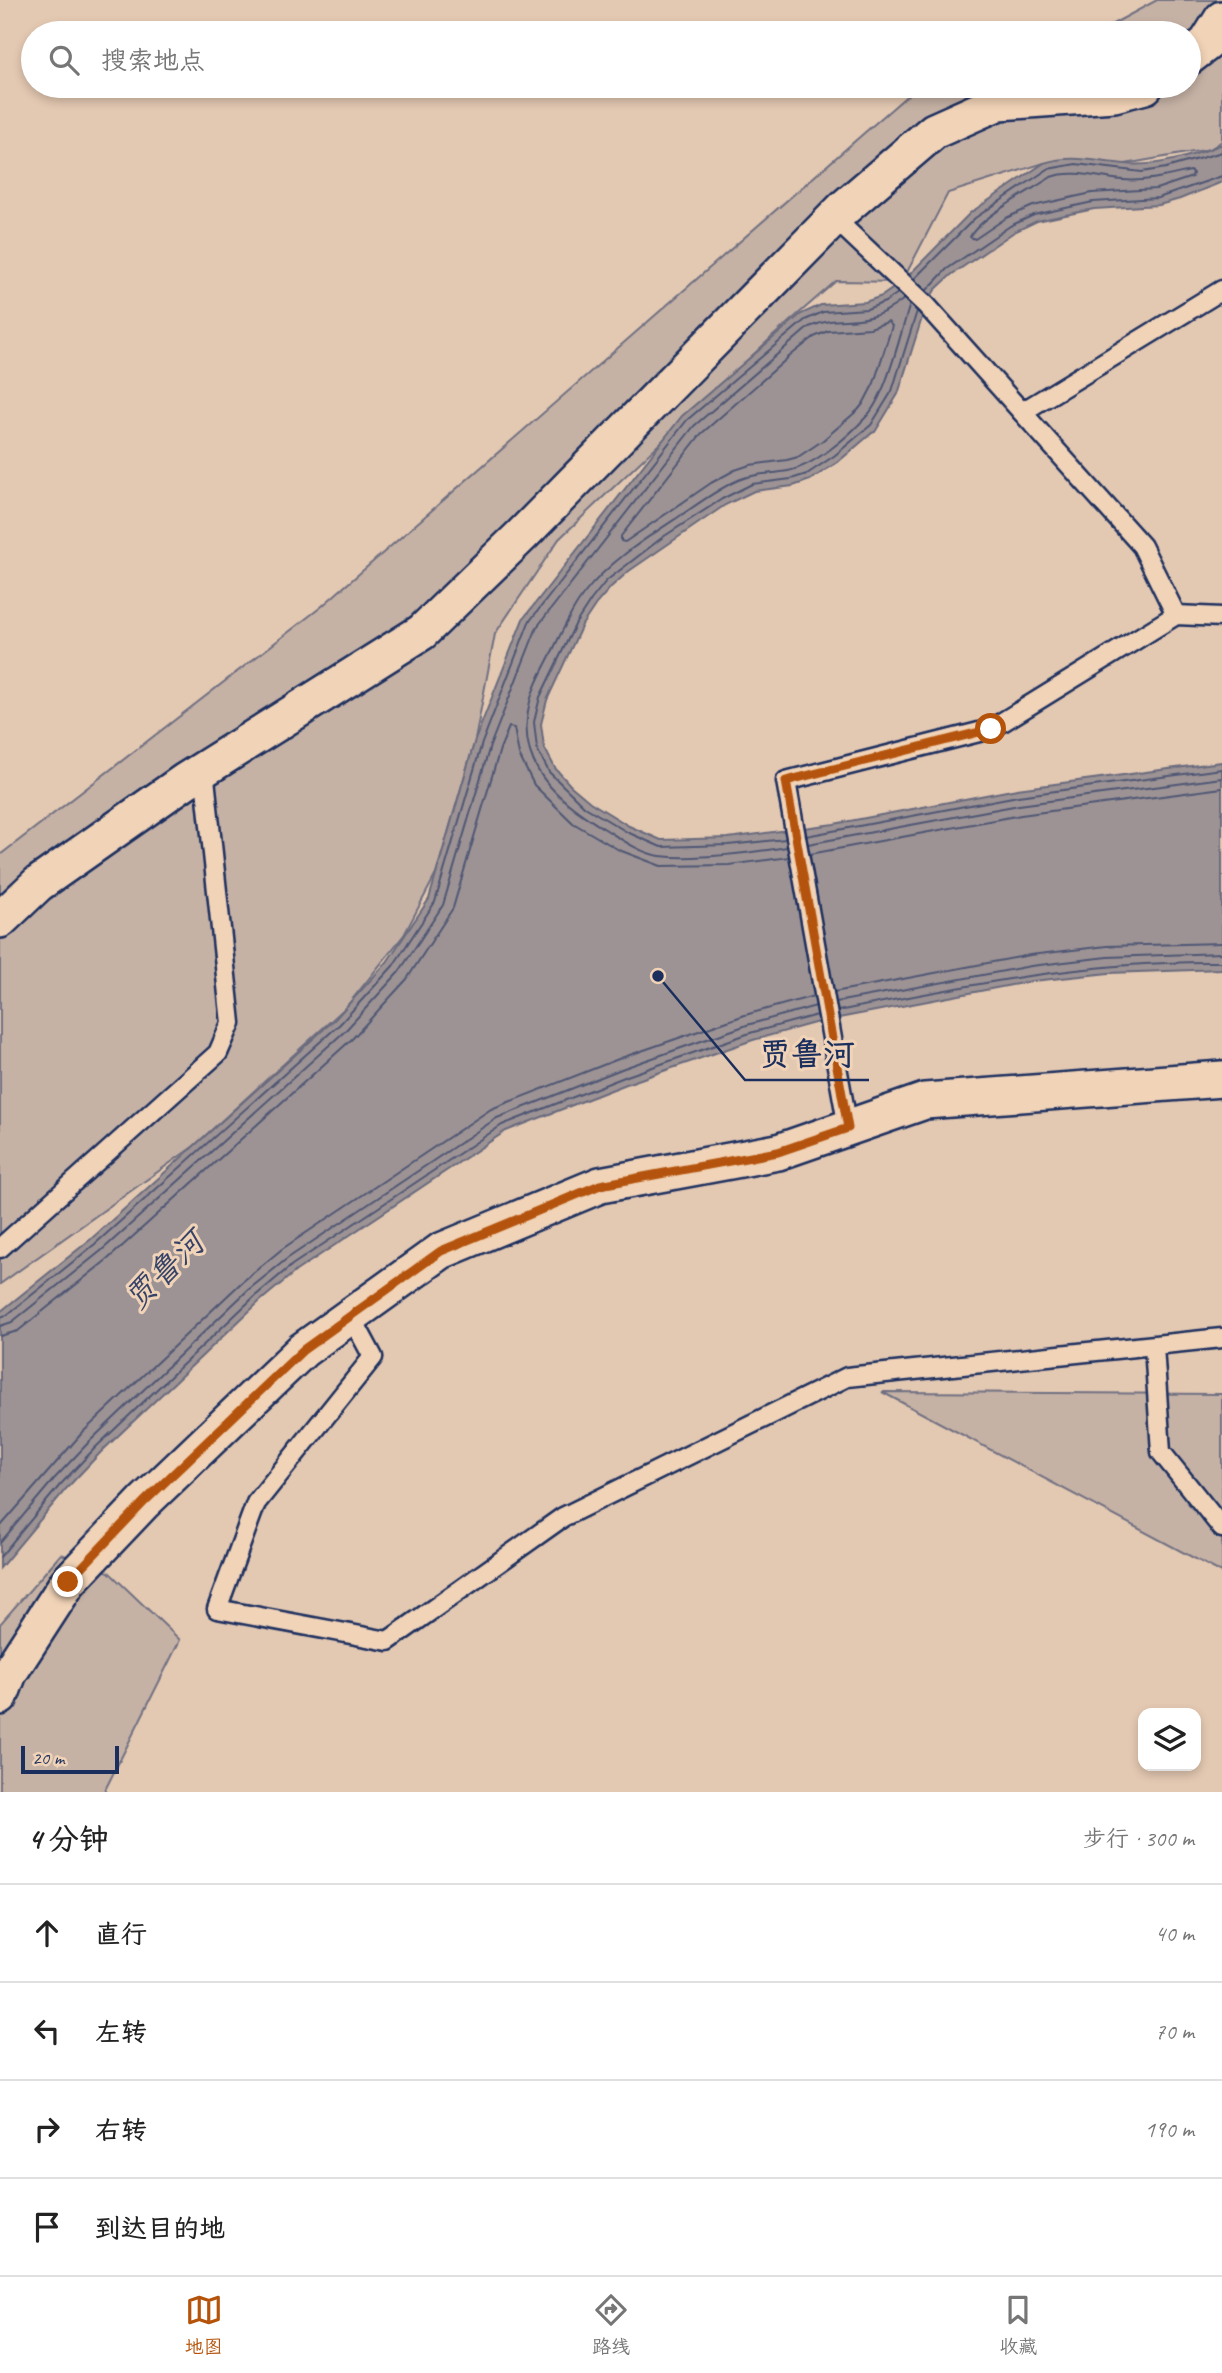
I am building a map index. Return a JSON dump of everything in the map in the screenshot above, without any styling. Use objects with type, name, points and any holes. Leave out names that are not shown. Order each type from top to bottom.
[{"type":"street","points":[[1201,48],[1222,19]]},
{"type":"street","points":[[0,919],[38,884],[204,769],[422,632],[532,526],[834,218],[934,131],[999,102],[1056,98]]},
{"type":"street","points":[[0,1697],[9,1673],[68,1582],[144,1502],[303,1350],[441,1251],[600,1185],[778,1152],[925,1101],[1222,1079]]},
{"type":"lane","points":[[834,218],[926,305],[1143,546],[1176,615]]},
{"type":"lane","points":[[1022,412],[1222,290]]},
{"type":"lane","points":[[848,1128],[786,781],[991,729],[1176,615],[1222,617]]},
{"type":"lane","points":[[0,1248],[218,1053],[227,1033],[231,1023],[204,769]]},
{"type":"lane","points":[[351,1316],[373,1357],[256,1503],[217,1609],[388,1641],[563,1517],[847,1377],[1222,1338]]},
{"type":"lane","points":[[1154,1346],[1161,1452],[1222,1528]]},
{"type":"shaded area","points":[[1157,0],[1222,0],[1222,141],[1210,149],[1125,164],[1044,163],[948,193],[902,282],[836,281],[773,336],[559,539],[495,634],[475,740],[436,874],[404,935],[347,1006],[194,1146],[0,1284],[0,855],[321,607],[904,98],[1201,98],[1201,21],[1118,21]]},
{"type":"shaded area","points":[[882,1392],[1222,1394],[1222,1573]]},
{"type":"shaded area","points":[[61,1554],[109,1572],[180,1640],[104,1792],[0,1792],[0,1624]]},
{"type":"water","points":[[1222,144],[1222,182],[1159,205],[1094,209],[1037,221],[1014,232],[951,275],[935,290],[926,305],[898,394],[875,432],[838,462],[810,480],[793,486],[754,491],[725,505],[629,571],[596,604],[582,625],[547,700],[541,724],[544,747],[555,768],[571,786],[590,802],[629,826],[661,840],[728,838],[834,824],[1017,789],[1222,762],[1222,969],[1109,973],[1033,981],[818,1022],[753,1040],[629,1083],[506,1131],[296,1271],[259,1302],[101,1452],[65,1490],[0,1568],[0,1312],[91,1239],[335,1019],[387,962],[429,899],[475,740],[523,619],[682,416],[801,314],[821,305],[865,302],[882,296],[902,282],[970,213],[1044,163],[1075,159],[1150,164],[1187,156]]},
{"type":"place","name":"贾鲁河","points":[[658,976]]},
{"type":"route","points":[[68,1582],[144,1502],[303,1350],[441,1251],[600,1185],[778,1152],[848,1128],[786,781],[991,729]]}]
